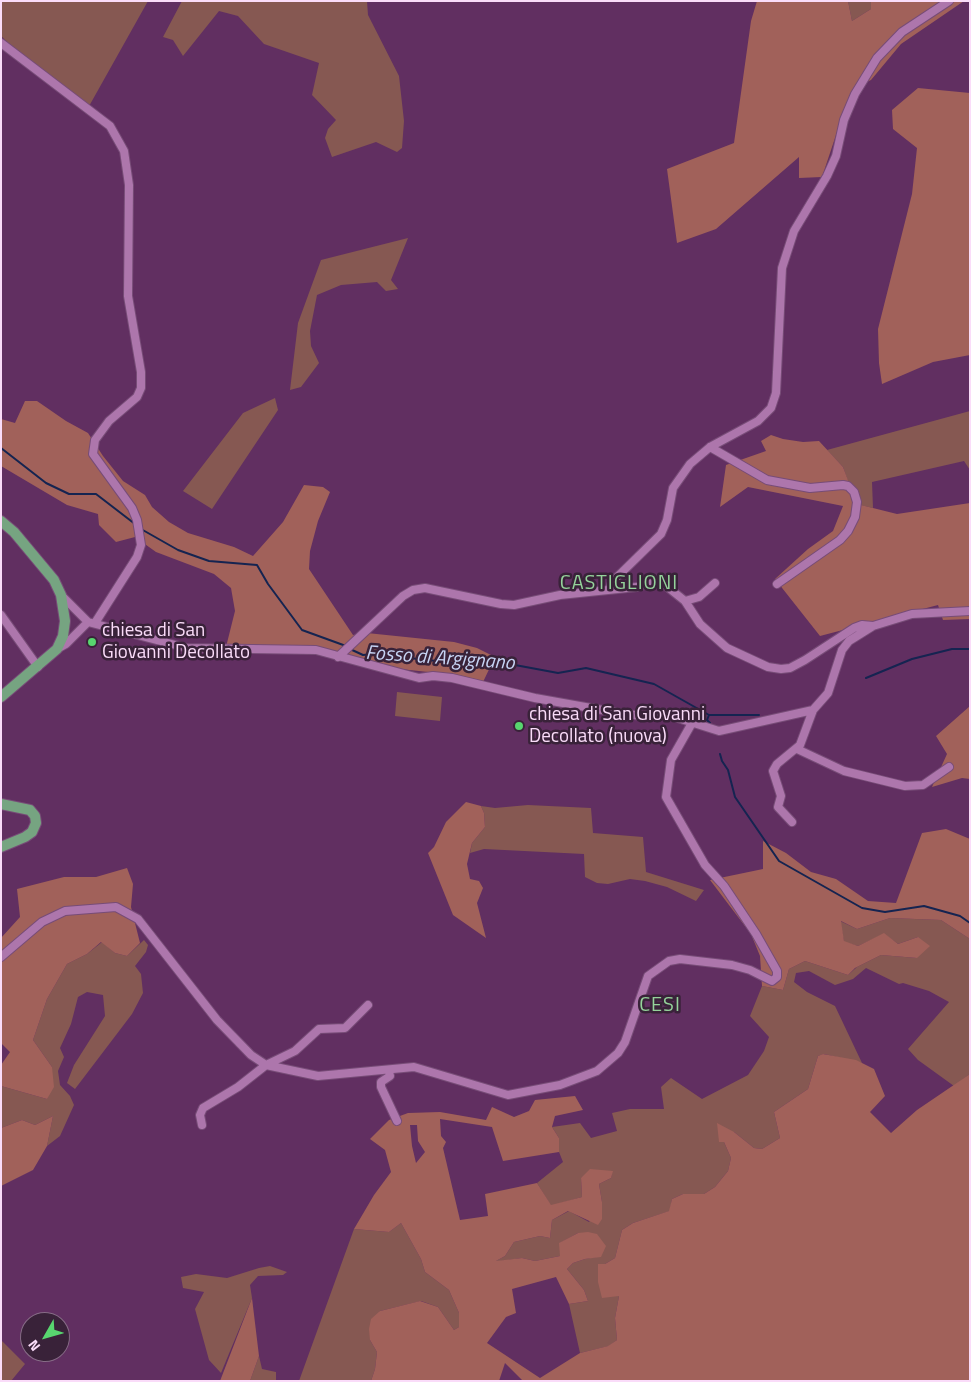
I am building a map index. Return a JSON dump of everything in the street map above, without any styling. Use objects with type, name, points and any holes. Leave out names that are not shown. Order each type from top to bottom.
[{"type":"main road","points":[[1,522],[14,532],[40,561],[61,595],[65,621],[63,636],[57,649],[1,697]]},
{"type":"main road","points":[[1,804],[30,810],[35,816],[36,823],[32,832],[25,837],[1,847]]},
{"type":"street","points":[[610,588],[612,582],[661,534],[667,520],[673,488],[679,476],[710,447],[758,421],[771,408],[776,393],[782,268],[786,248],[827,176],[836,156],[844,120],[855,94],[877,58],[902,32],[949,1]]},
{"type":"street","points":[[1,43],[110,126],[124,151],[129,185],[128,296],[141,372],[141,388],[136,397],[109,421],[95,440],[93,454],[132,508],[137,520],[141,545],[137,557],[87,622],[74,637],[57,649]]},
{"type":"street","points":[[710,447],[767,480],[810,488],[843,485],[848,486],[854,492],[857,502],[855,517],[848,531],[840,540],[777,584]]},
{"type":"street","points":[[340,655],[403,596],[413,590],[425,588],[444,590],[501,604],[514,605],[560,595],[637,586],[660,581],[685,602],[700,624],[727,648],[768,667],[781,669],[790,668],[805,660],[854,628],[862,625],[873,626]]},
{"type":"street","points":[[685,602],[699,597],[715,583]]},
{"type":"street","points":[[61,595],[87,622]]},
{"type":"street","points":[[792,822],[778,807],[781,796],[773,771],[777,764],[797,749],[804,739],[813,710],[828,694],[842,650],[849,641],[873,626],[912,614],[970,611]]},
{"type":"street","points":[[1,615],[38,667]]},
{"type":"street","points":[[65,621],[71,624],[87,622],[187,648],[316,650],[419,678],[433,676],[452,678],[580,707],[642,716],[662,713],[719,731],[813,710]]},
{"type":"street","points":[[1,957],[42,922],[64,911],[116,907],[138,919],[216,1020],[251,1055],[266,1065],[318,1076],[389,1071],[414,1067],[508,1095],[560,1085],[597,1071],[618,1053],[625,1042],[648,976],[669,961],[680,959],[732,965],[750,970],[772,981],[775,980],[776,972],[756,934],[724,886],[705,865],[666,797],[671,760],[692,723]]},
{"type":"street","points":[[797,749],[844,771],[904,786],[923,785],[949,767]]},
{"type":"street","points":[[202,1125],[200,1115],[203,1108],[238,1087],[266,1065],[295,1051],[319,1029],[345,1028],[368,1004]]},
{"type":"street","points":[[389,1071],[390,1076],[381,1082],[397,1121]]},
{"type":"shaded area","points":[[1,1],[148,1],[88,108],[32,65],[1,36]]},
{"type":"shaded area","points":[[182,1],[367,1],[368,15],[399,76],[404,121],[402,148],[397,152],[376,142],[332,157],[325,138],[328,129],[336,120],[312,95],[319,63],[264,44],[238,16],[219,11],[183,56],[173,40],[163,37]]},
{"type":"shaded area","points":[[757,1],[848,1],[852,21],[871,9],[871,1],[964,1],[901,44],[871,80],[856,87],[843,114],[822,177],[799,178],[799,157],[716,229],[677,243],[667,169],[734,143],[751,21]]},
{"type":"shaded area","points":[[848,1],[871,1],[871,9],[852,21]]},
{"type":"shaded area","points":[[918,88],[970,93],[970,355],[933,362],[882,384],[878,329],[912,194],[917,148],[893,129],[892,110]]},
{"type":"shaded area","points":[[408,238],[391,280],[398,289],[386,291],[377,282],[341,285],[317,295],[310,331],[311,346],[319,363],[301,387],[290,390],[298,323],[321,260]]},
{"type":"shaded area","points":[[275,398],[278,410],[212,509],[183,491],[243,413]]},
{"type":"shaded area","points":[[25,401],[37,401],[66,421],[88,433],[123,481],[145,495],[152,507],[169,522],[188,533],[234,547],[253,556],[283,522],[304,485],[323,487],[330,492],[318,521],[310,551],[309,569],[353,635],[367,633],[454,642],[477,648],[495,657],[483,682],[456,675],[391,668],[314,652],[225,651],[235,611],[231,588],[214,574],[156,552],[135,537],[116,542],[99,525],[98,514],[67,505],[1,466],[1,419],[15,423]]},
{"type":"shaded area","points":[[970,411],[970,470],[964,461],[872,482],[873,508],[856,504],[843,467],[827,450]]},
{"type":"shaded area","points":[[771,435],[803,442],[819,441],[843,467],[857,504],[897,514],[970,503],[970,619],[943,620],[938,605],[820,636],[775,579],[808,549],[833,531],[843,506],[748,487],[720,507],[726,465],[766,451],[761,441]]},
{"type":"shaded area","points":[[397,692],[442,697],[440,721],[395,716]]},
{"type":"shaded area","points":[[970,706],[970,779],[962,778],[932,787],[947,754],[936,736]]},
{"type":"shaded area","points":[[466,802],[481,806],[484,813],[485,827],[472,843],[467,864],[470,879],[479,881],[483,888],[477,903],[486,938],[453,915],[428,853],[434,847],[446,822]]},
{"type":"shaded area","points":[[528,805],[591,808],[593,833],[643,837],[646,872],[704,890],[696,901],[667,887],[645,881],[630,879],[608,884],[597,883],[585,877],[584,854],[484,849],[470,853],[472,843],[485,827],[484,813],[481,806],[495,808]]},
{"type":"shaded area","points":[[946,829],[970,839],[970,939],[941,920],[890,918],[857,929],[841,921],[844,941],[858,946],[884,933],[898,944],[918,937],[930,946],[917,958],[881,955],[855,968],[848,975],[805,961],[789,969],[783,990],[762,986],[760,956],[751,934],[710,880],[763,869],[763,841],[786,853],[811,872],[836,879],[868,901],[896,903],[922,833]]},
{"type":"shaded area","points":[[127,868],[133,884],[131,907],[140,943],[127,956],[115,953],[101,942],[87,954],[67,964],[47,999],[33,1040],[52,1067],[54,1087],[47,1099],[1,1086],[1,1065],[10,1052],[1,1043],[1,938],[20,917],[17,889],[64,877],[96,877]]},
{"type":"shaded area","points":[[890,918],[941,920],[970,939],[970,1074],[954,1086],[918,1060],[908,1049],[949,1002],[929,991],[903,983],[899,984],[866,968],[853,979],[835,985],[809,971],[796,973],[794,982],[807,992],[835,1006],[862,1063],[824,1054],[818,1056],[808,1089],[774,1112],[780,1138],[762,1149],[754,1148],[734,1132],[724,1142],[731,1158],[728,1171],[715,1187],[704,1194],[683,1194],[672,1199],[670,1211],[633,1223],[622,1230],[615,1258],[605,1264],[598,1264],[598,1271],[619,1296],[615,1318],[617,1340],[609,1346],[580,1353],[569,1304],[588,1301],[584,1290],[567,1269],[573,1263],[601,1256],[578,1233],[560,1243],[560,1256],[535,1261],[522,1258],[494,1262],[505,1256],[514,1242],[540,1236],[550,1238],[552,1220],[569,1211],[589,1222],[602,1202],[599,1184],[611,1178],[612,1171],[581,1178],[582,1197],[551,1206],[537,1183],[563,1162],[559,1152],[559,1138],[552,1127],[580,1123],[591,1138],[617,1131],[612,1113],[630,1109],[664,1109],[661,1087],[671,1078],[702,1099],[748,1075],[764,1051],[769,1037],[750,1016],[762,986],[783,990],[789,969],[805,961],[848,975],[857,967],[881,955],[917,958],[918,937],[898,944],[884,934],[858,946],[844,942],[840,921],[857,929]]},
{"type":"shaded area","points":[[144,940],[148,945],[146,952],[135,966],[141,974],[143,993],[132,1014],[75,1089],[67,1083],[74,1065],[105,1016],[103,995],[87,992],[78,997],[71,1024],[60,1048],[64,1057],[58,1071],[60,1085],[70,1096],[74,1105],[60,1136],[47,1146],[53,1116],[35,1125],[22,1120],[1,1128],[1,1086],[47,1099],[52,1067],[33,1040],[47,999],[67,964],[87,954],[102,942],[115,953],[127,956]]},
{"type":"shaded area","points":[[823,1054],[856,1060],[874,1069],[885,1096],[870,1112],[891,1133],[917,1110],[970,1074],[970,1381],[523,1381],[505,1363],[499,1381],[371,1381],[377,1352],[370,1340],[369,1329],[371,1319],[380,1311],[420,1301],[438,1307],[454,1330],[459,1327],[459,1313],[449,1290],[425,1272],[421,1259],[401,1223],[389,1232],[354,1229],[374,1195],[391,1172],[385,1150],[370,1139],[389,1120],[408,1113],[440,1112],[486,1120],[492,1107],[514,1117],[529,1111],[535,1100],[575,1096],[583,1110],[555,1116],[552,1127],[559,1138],[559,1152],[503,1161],[492,1127],[440,1119],[441,1136],[446,1142],[443,1148],[460,1220],[488,1216],[485,1194],[537,1183],[551,1205],[582,1197],[581,1178],[590,1169],[613,1171],[611,1178],[599,1184],[602,1219],[598,1225],[568,1211],[552,1220],[550,1238],[540,1236],[514,1242],[505,1256],[496,1261],[522,1258],[535,1261],[560,1256],[559,1243],[578,1233],[588,1232],[597,1234],[606,1246],[601,1257],[573,1263],[567,1269],[584,1290],[588,1301],[569,1304],[556,1277],[512,1289],[516,1313],[506,1317],[487,1343],[540,1378],[580,1353],[608,1346],[617,1340],[615,1318],[619,1296],[602,1298],[598,1282],[598,1264],[605,1264],[615,1258],[622,1230],[633,1223],[669,1211],[672,1199],[683,1194],[704,1194],[715,1187],[728,1171],[731,1158],[724,1142],[719,1142],[717,1123],[734,1132],[754,1148],[762,1149],[780,1138],[774,1112],[808,1089],[818,1056]],"holes":[[[410,1125],[417,1125],[418,1141],[425,1152],[416,1163]]]},
{"type":"shaded area","points":[[53,1116],[47,1146],[33,1170],[1,1186],[1,1128],[22,1120],[35,1125]]},
{"type":"shaded area","points":[[401,1223],[421,1259],[425,1272],[449,1290],[459,1313],[459,1327],[454,1330],[438,1307],[421,1301],[380,1311],[370,1340],[377,1352],[371,1381],[299,1381],[354,1229],[389,1232]]},
{"type":"shaded area","points":[[270,1266],[287,1272],[283,1275],[258,1276],[250,1285],[252,1298],[221,1373],[209,1360],[195,1309],[204,1292],[183,1288],[181,1277],[196,1274],[227,1278]]},
{"type":"shaded area","points":[[252,1298],[259,1356],[250,1381],[220,1381]]},
{"type":"shaded area","points":[[1,1340],[20,1359],[20,1362],[25,1364],[11,1381],[1,1381]]},
{"type":"shaded area","points":[[259,1356],[262,1369],[276,1372],[276,1381],[250,1381]]},
{"type":"waterway","name":"Fosso di Argignano","points":[[1,448],[46,483],[69,494],[96,494],[135,524]]},
{"type":"waterway","name":"Fosso di Argignano","points":[[141,529],[178,550],[209,561],[257,565],[268,584],[302,630],[346,646]]},
{"type":"waterway","name":"Fosso di Argignano","points":[[350,649],[363,655],[383,653],[417,659],[486,666],[493,665],[500,660],[515,665],[558,673],[586,668],[654,684],[709,715],[759,715]]},
{"type":"waterway","name":"Fosso di Argignano","points":[[866,678],[912,659],[952,649],[970,649]]},
{"type":"waterway","points":[[709,715],[707,720],[710,723]]},
{"type":"waterway","points":[[720,754],[728,770],[735,797],[779,861],[862,908],[885,912],[924,906],[960,916],[970,923]]},
{"type":"place","name":"chiesa di San Giovanni Decollato","points":[[92,642]]},
{"type":"place","name":"chiesa di San Giovanni Decollato (nuova)","points":[[519,726]]},
{"type":"district","name":"CASTIGLIONI","points":[[619,584]]},
{"type":"district","name":"CESI","points":[[660,1006]]}]
